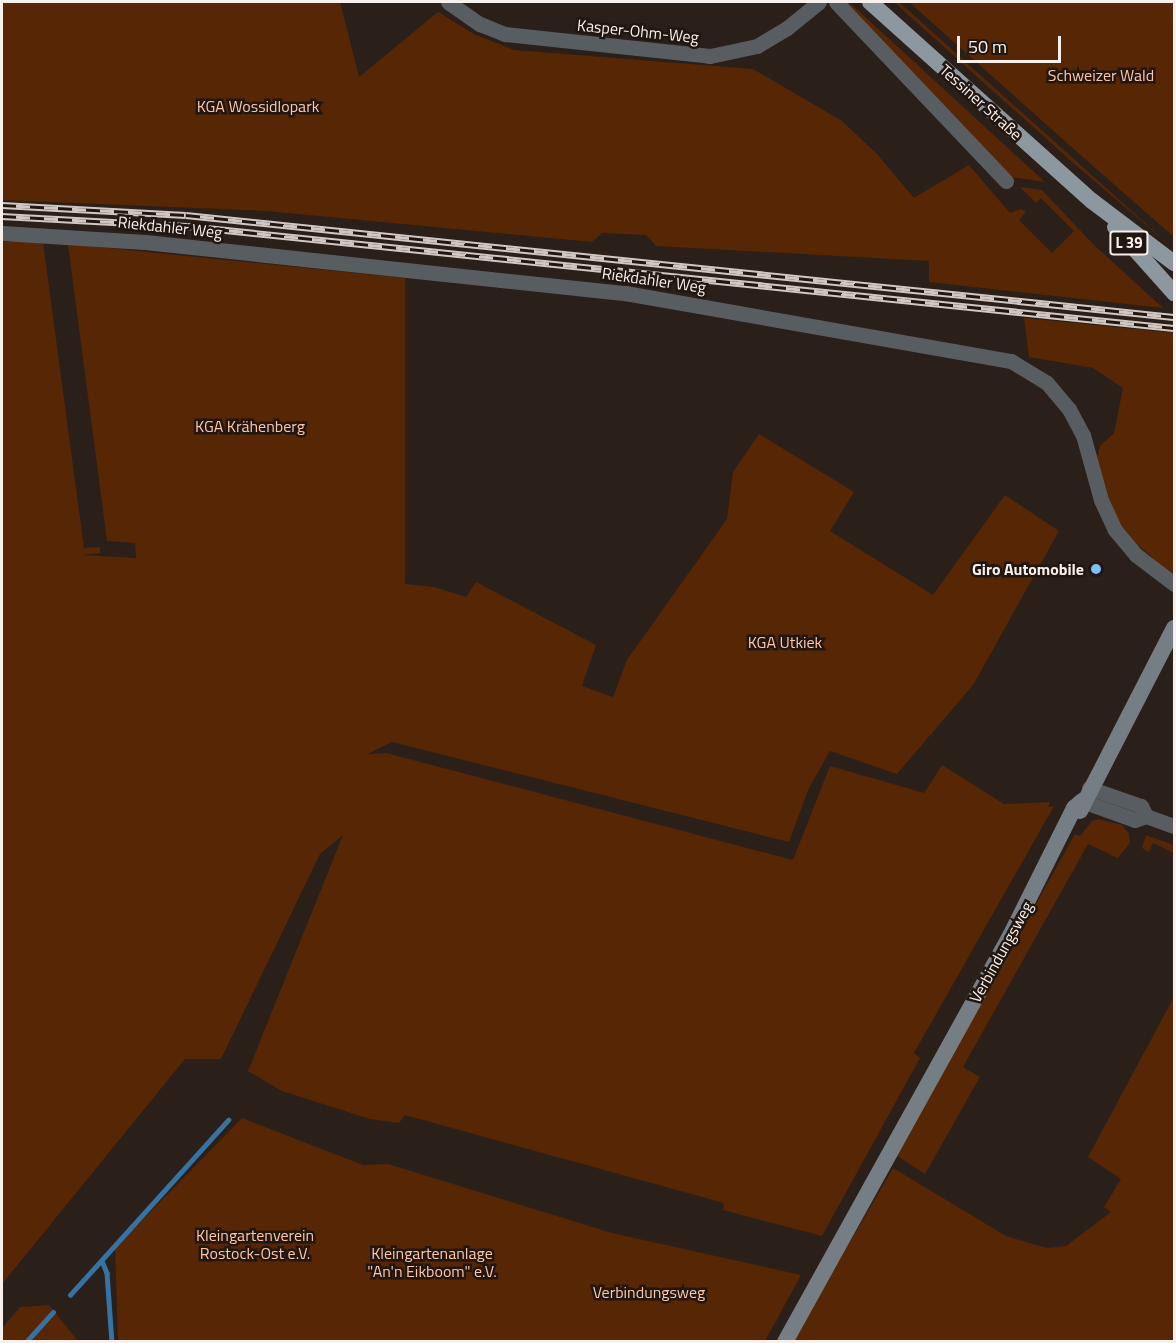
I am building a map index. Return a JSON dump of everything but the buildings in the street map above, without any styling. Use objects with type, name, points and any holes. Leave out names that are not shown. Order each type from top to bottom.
[{"type":"main road","name":"Tessiner Straße","points":[[870,2],[1092,201],[1174,263]]},
{"type":"main road","name":"Tessiner Straße","points":[[1092,201],[1170,288]]},
{"type":"main road","name":"Verbindungsweg","points":[[785,1341],[1058,845],[1070,833],[1085,795],[1174,628]]},
{"type":"street","name":"Kasper-Ohm-Weg","points":[[448,2],[480,24],[505,34],[710,56],[757,46],[787,28],[819,2]]},
{"type":"street","name":"Tessiner Straße","points":[[836,2],[1006,181]]},
{"type":"street","name":"Riekdahler Weg","points":[[2,233],[145,242],[625,293],[1011,361],[1047,383],[1069,409],[1083,435],[1101,500],[1115,530],[1136,555],[1174,584]]},
{"type":"street","points":[[1085,795],[1135,820],[1146,816],[1174,826]]},
{"type":"green space","name":"KGA Wossidlopark","points":[[2,2],[340,2],[359,77],[438,12],[474,34],[514,50],[753,69],[842,121],[877,154],[914,198],[969,165],[1010,213],[1021,209],[1026,212],[1019,220],[1052,253],[1074,231],[1041,198],[1036,203],[1020,187],[1042,190],[1093,244],[1163,308],[929,282],[929,261],[656,246],[646,235],[602,233],[592,242],[267,211],[2,200]]},
{"type":"green space","points":[[843,2],[849,2],[1045,182],[1011,177]]},
{"type":"green space","points":[[894,2],[899,2],[1174,249],[1071,161]]},
{"type":"green space","name":"Schweizer Wald","points":[[909,2],[1174,2],[1174,237],[1077,152]]},
{"type":"green space","points":[[2,242],[43,242],[84,548],[100,547],[100,553],[82,555],[136,558],[135,543],[107,541],[68,244],[405,278],[405,584],[434,587],[466,597],[476,582],[596,645],[582,686],[613,697],[627,660],[727,519],[733,472],[759,434],[854,492],[830,531],[933,595],[1005,495],[1059,531],[973,685],[897,774],[830,751],[808,790],[789,842],[392,742],[367,754],[386,753],[793,860],[830,766],[924,793],[942,765],[1004,804],[1050,802],[1048,807],[1054,806],[914,1053],[920,1058],[822,1236],[723,1210],[724,1203],[405,1115],[399,1123],[370,1119],[282,1091],[248,1071],[343,835],[320,854],[221,1059],[185,1059],[2,1284]]},
{"type":"green space","points":[[1024,318],[1174,333],[1174,577],[1123,532],[1111,513],[1097,458],[1100,446],[1114,433],[1123,388],[1093,368],[1029,357]]},
{"type":"green space","points":[[1098,819],[1122,825],[1129,834],[1130,843],[1118,858],[1088,844],[963,1067],[980,1077],[925,1174],[896,1155],[1075,834],[1080,836],[1092,821]]},
{"type":"green space","points":[[1146,835],[1174,845],[1174,853],[1153,843],[1149,852],[1142,848]]},
{"type":"green space","points":[[1174,997],[1174,1341],[792,1342],[893,1168],[1006,1236],[1047,1248],[1066,1246],[1111,1212],[1104,1207],[1121,1179],[1088,1157]]},
{"type":"green space","points":[[242,1118],[363,1165],[388,1164],[612,1233],[801,1275],[765,1341],[118,1341],[115,1248]]},
{"type":"green space","points":[[49,1305],[78,1341],[2,1341],[2,1328],[20,1307]]},
{"type":"waterway","points":[[70,1295],[228,1120]]},
{"type":"waterway","points":[[102,1261],[107,1273],[112,1342]]},
{"type":"waterway","points":[[26,1342],[53,1312]]},
{"type":"railway","points":[[2,205],[186,215],[1174,317]]},
{"type":"railway","points":[[2,216],[187,226],[1174,328]]},
{"type":"place","name":"Giro Automobile","points":[[1096,569]]},
{"type":"park label","name":"KGA Krähenberg","points":[[250,426]]},
{"type":"park label","name":"KGA Utkiek","points":[[785,642]]},
{"type":"park label","name":"Kleingartenverein Rostock-Ost e.V.","points":[[255,1244]]},
{"type":"park label","name":"Kleingartenanlage \"An'n Eikboom\" e.V.","points":[[432,1262]]}]
